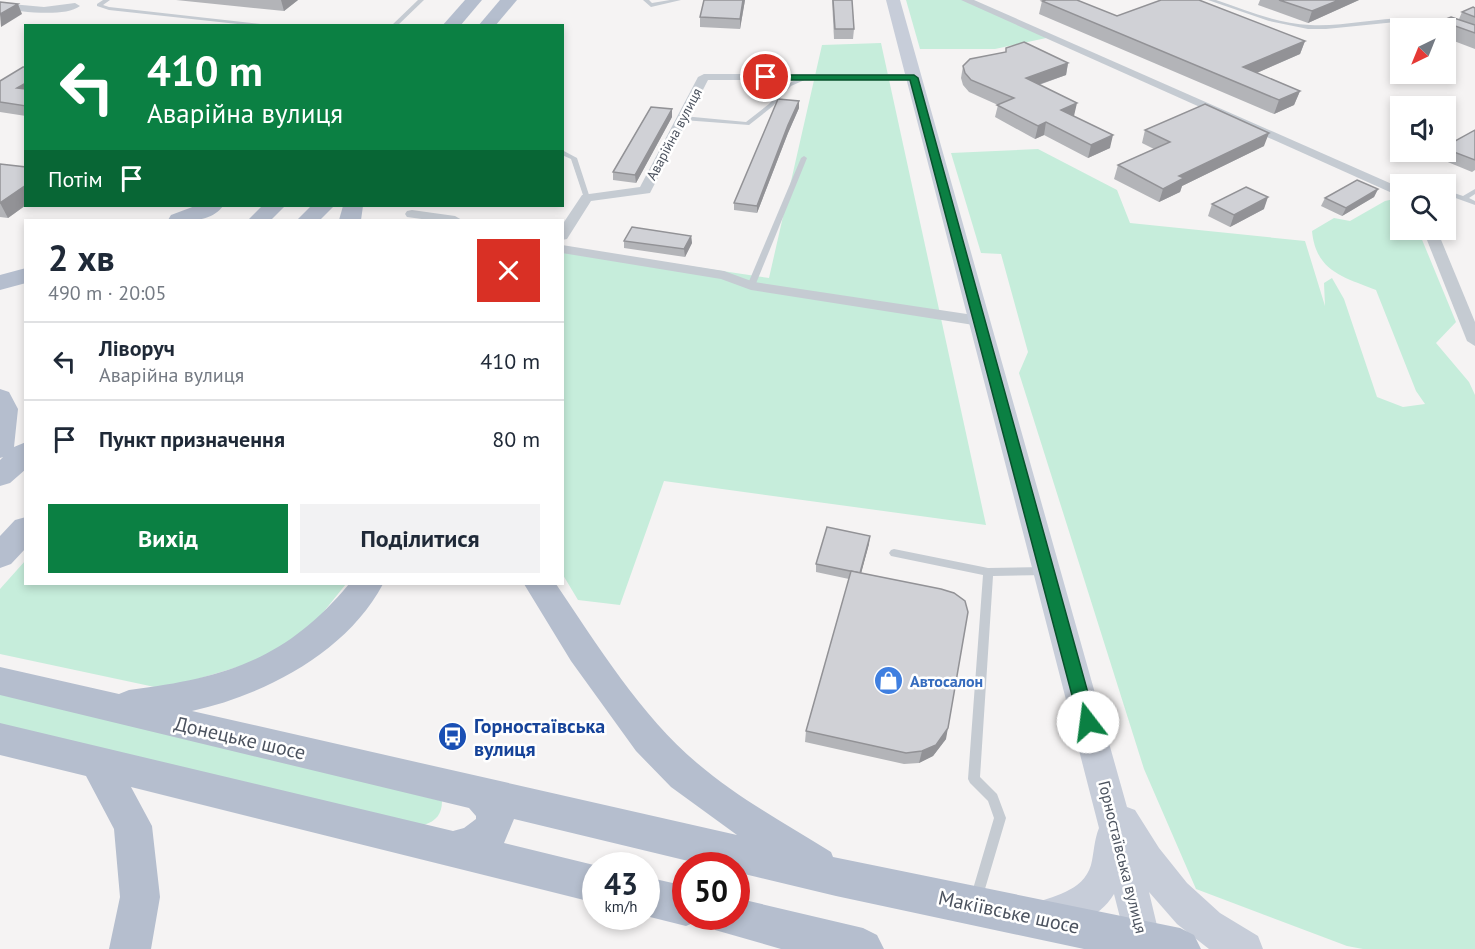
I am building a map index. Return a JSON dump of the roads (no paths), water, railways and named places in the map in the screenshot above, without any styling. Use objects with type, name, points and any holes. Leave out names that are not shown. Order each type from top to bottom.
[{"type":"main road","points":[[452,24],[474,0]]},
{"type":"main road","points":[[488,24],[509,0]]},
{"type":"main road","name":"Горностаївська вулиця","points":[[893,0],[1115,824],[1157,946]]},
{"type":"main road","points":[[181,219],[210,207]]},
{"type":"main road","points":[[260,219],[273,207]]},
{"type":"main road","points":[[309,219],[322,207]]},
{"type":"main road","points":[[0,283],[24,276]]},
{"type":"main road","points":[[0,398],[5,409],[0,448]]},
{"type":"main road","points":[[0,476],[24,454]]},
{"type":"main road","points":[[0,556],[24,530]]},
{"type":"main road","points":[[113,708],[198,695],[275,666],[303,650],[324,632],[343,614],[366,585]]},
{"type":"main road","points":[[541,585],[583,651],[649,740],[684,775],[730,810],[836,877]]},
{"type":"main road","name":"Донецьке шосе","points":[[0,681],[836,877]]},
{"type":"main road","points":[[0,739],[582,881]]},
{"type":"main road","points":[[98,763],[133,826],[140,897],[130,949]]},
{"type":"main road","points":[[1105,786],[1137,847],[1177,899],[1200,921],[1245,949]]},
{"type":"main road","points":[[454,849],[477,843],[491,832],[495,821],[493,807],[480,794]]},
{"type":"main road","points":[[1042,919],[1066,912],[1087,902],[1098,888],[1111,853],[1115,824]]},
{"type":"main road","name":"Макіївське шосе","points":[[836,877],[1042,919],[1157,946]]},
{"type":"main road","points":[[750,921],[863,949]]},
{"type":"street","points":[[966,0],[1390,188]]},
{"type":"street","points":[[0,6],[44,10],[75,6]]},
{"type":"street","name":"Аварійна вулиця","points":[[587,198],[645,190],[704,77],[914,78]]},
{"type":"street","points":[[564,233],[587,198]]},
{"type":"street","points":[[412,214],[447,219]]},
{"type":"street","points":[[1434,240],[1475,341]]},
{"type":"street","points":[[564,249],[724,275],[751,286],[980,321]]},
{"type":"lane","points":[[107,0],[99,5],[257,24]]},
{"type":"lane","points":[[395,24],[421,0]]},
{"type":"lane","points":[[645,0],[651,5],[678,0]]},
{"type":"lane","points":[[1211,0],[1294,25],[1311,27],[1390,20]]},
{"type":"lane","points":[[682,118],[747,124],[771,105],[789,86],[807,77]]},
{"type":"lane","points":[[564,153],[574,158],[587,198]]},
{"type":"lane","points":[[751,286],[804,158]]},
{"type":"lane","points":[[1464,199],[1475,190]]},
{"type":"lane","points":[[1456,196],[1475,203]]},
{"type":"lane","points":[[894,553],[988,572],[1047,571]]},
{"type":"lane","points":[[974,905],[1000,818],[993,798],[974,779],[988,572]]},
{"type":"place","name":"Автосалон","points":[[889,681]]},
{"type":"place","name":"Горностаївська вулиця","points":[[453,737]]}]
